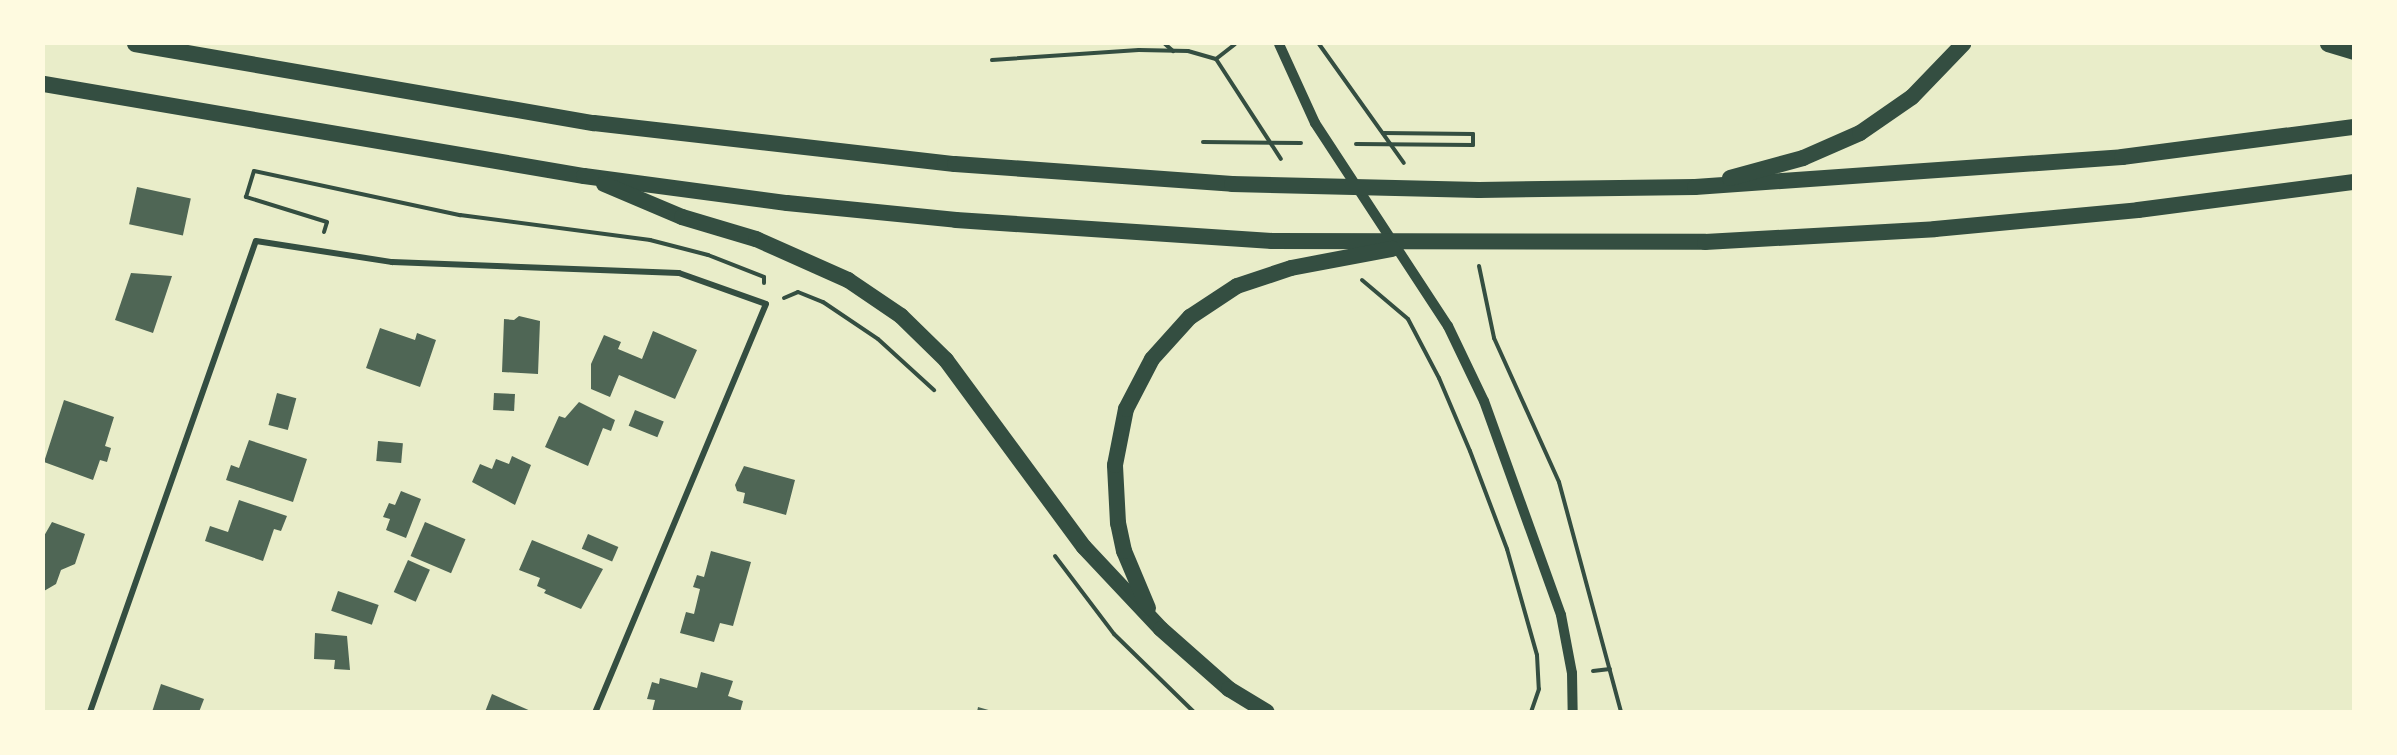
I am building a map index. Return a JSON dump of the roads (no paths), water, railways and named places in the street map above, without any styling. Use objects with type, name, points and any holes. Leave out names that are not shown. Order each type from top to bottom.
[{"type":"highway","points":[[135,44],[594,123],[955,164],[1232,184],[1479,190],[1695,187],[2122,157],[2354,127]]},
{"type":"highway","points":[[1695,187],[1803,158],[1860,133],[1912,97],[1963,44]]},
{"type":"highway","points":[[2328,44],[2354,52]]},
{"type":"highway","points":[[44,84],[584,176],[787,203],[956,220],[1272,241],[1705,242],[1935,229],[2138,210],[2354,182]]},
{"type":"highway","points":[[584,176],[682,217],[756,239],[848,280],[901,316],[946,360],[1084,547],[1161,629],[1229,689],[1267,711]]},
{"type":"highway","points":[[1161,629],[1134,578],[1118,523],[1115,465],[1126,409],[1152,359],[1190,317],[1238,286],[1291,268],[1430,242]]},
{"type":"street","points":[[1279,44],[1315,123],[1448,326],[1484,401],[1561,615],[1572,673],[1574,711]]},
{"type":"street","points":[[90,711],[256,242],[392,262],[679,273],[766,304],[595,711]]}]
